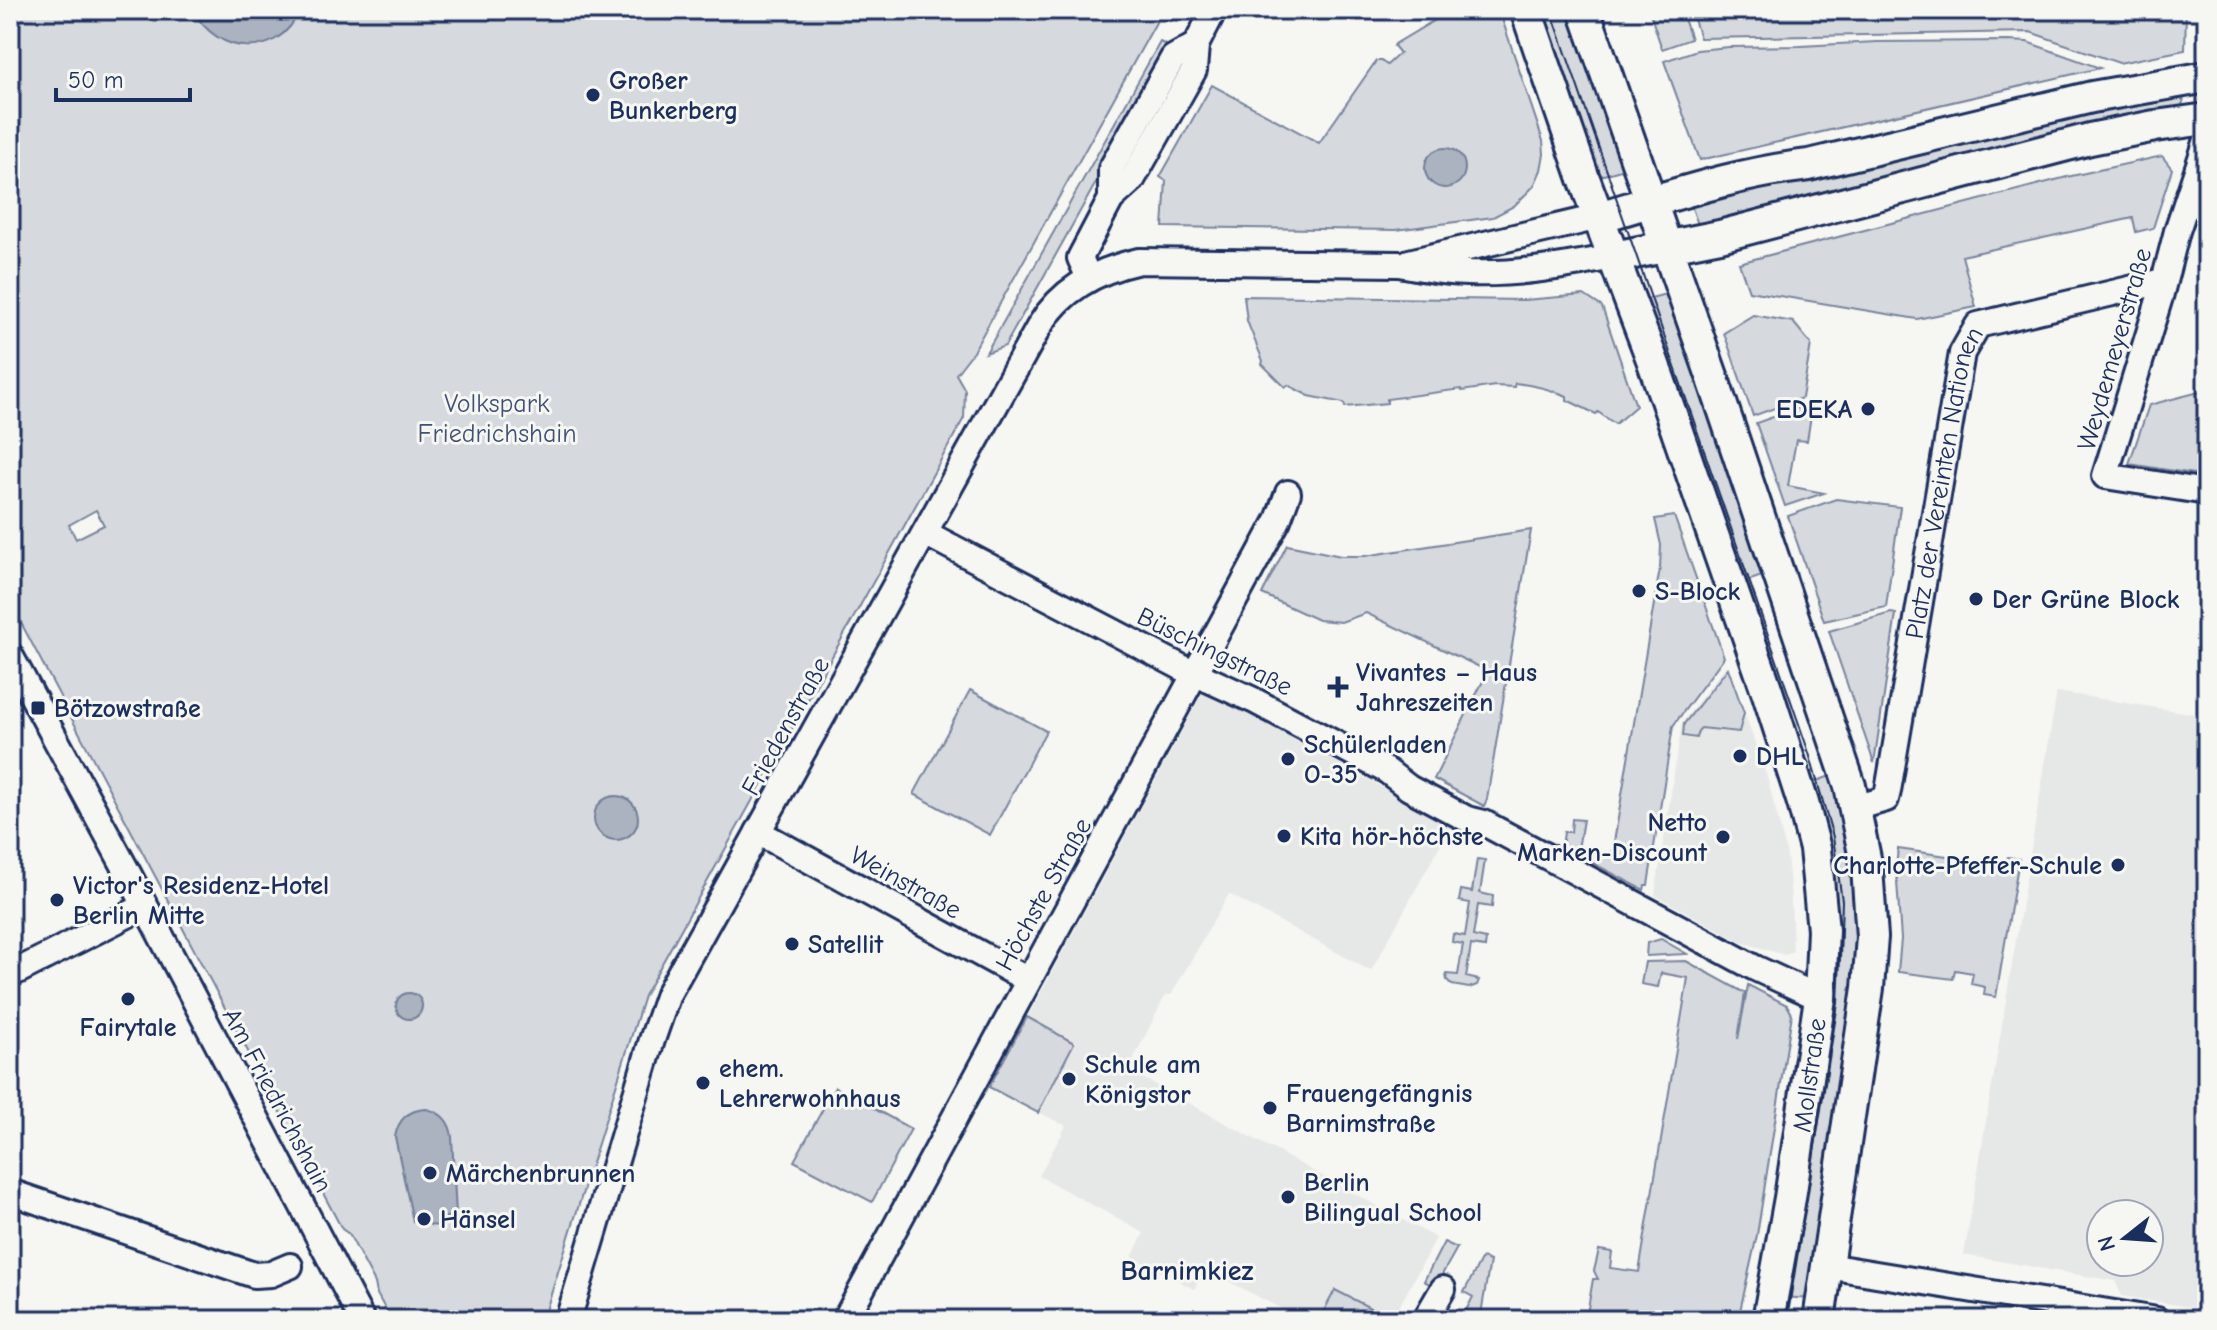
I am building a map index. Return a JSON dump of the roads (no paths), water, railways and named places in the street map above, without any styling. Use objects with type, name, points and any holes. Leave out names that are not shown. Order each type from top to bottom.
[{"type":"main road","points":[[1526,10],[1614,257],[1720,236],[2090,139],[2207,119]]},
{"type":"main road","points":[[1584,10],[1843,763],[1855,808]]},
{"type":"main road","points":[[1599,217],[1680,192],[1764,172],[1809,165],[2092,97],[2207,77]]},
{"type":"main road","name":"Mollstraße","points":[[1614,257],[1767,691],[1810,829],[1818,870],[1823,939],[1820,998],[1768,1320]]},
{"type":"main road","name":"Mollstraße","points":[[1819,1320],[1868,988],[1872,937],[1867,868],[1855,808]]},
{"type":"street","points":[[1214,10],[1196,45],[1194,70],[1132,180],[1111,199],[1080,258],[1089,278],[1122,265],[1155,261],[1399,264],[1469,273],[1572,265],[1614,257]]},
{"type":"street","name":"Weydemeyerstraße","points":[[2207,140],[2105,476],[2207,492]]},
{"type":"street","points":[[1399,264],[1599,217]]},
{"type":"street","name":"Friedenstraße","points":[[574,1318],[668,994],[1047,313],[1058,300],[1089,278]]},
{"type":"street","name":"Platz der Vereinten Nationen","points":[[1855,808],[1886,799],[1962,353],[1978,325],[2163,281]]},
{"type":"street","name":"Höchste Straße","points":[[845,1320],[1278,520],[1288,493]]},
{"type":"street","name":"Büschingstraße","points":[[925,533],[1195,674],[1320,735],[1467,819],[1484,823],[1755,968],[1820,998]]},
{"type":"street","name":"Am Friedrichshain","points":[[10,655],[362,1320]]},
{"type":"street","name":"Weinstraße","points":[[758,832],[1028,980]]},
{"type":"street","points":[[10,975],[145,906]]},
{"type":"street","points":[[10,1192],[254,1275],[271,1274],[290,1266]]},
{"type":"street","points":[[1827,1266],[2157,1320]]},
{"type":"street","points":[[1425,1320],[1443,1289]]},
{"type":"tram line","points":[[1551,10],[1809,753],[1833,837],[1842,901],[1838,1003],[1787,1320]]},
{"type":"place","name":"Großer Bunkerberg","points":[[593,95]]},
{"type":"place","name":"EDEKA","points":[[1868,409]]},
{"type":"place","name":"S-Block","points":[[1639,591]]},
{"type":"place","name":"Der Grüne Block","points":[[1976,599]]},
{"type":"place","name":"Vivantes – Haus Jahreszeiten","points":[[1338,687]]},
{"type":"place","name":"Bötzowstraße","points":[[38,708]]},
{"type":"place","name":"DHL","points":[[1740,756]]},
{"type":"place","name":"Schülerladen O-35","points":[[1288,759]]},
{"type":"place","name":"Kita hör-höchste","points":[[1284,836]]},
{"type":"place","name":"Netto Marken-Discount","points":[[1723,837]]},
{"type":"place","name":"Charlotte-Pfeffer-Schule","points":[[2118,865]]},
{"type":"place","name":"Victor's Residenz-Hotel Berlin Mitte","points":[[57,900]]},
{"type":"place","name":"Satellit","points":[[792,944]]},
{"type":"place","name":"Fairytale","points":[[128,999]]},
{"type":"place","name":"Schule am Königstor","points":[[1069,1079]]},
{"type":"place","name":"ehem. Lehrerwohnhaus","points":[[703,1083]]},
{"type":"place","name":"Frauengefängnis Barnimstraße","points":[[1270,1108]]},
{"type":"place","name":"Märchenbrunnen","points":[[430,1173]]},
{"type":"place","name":"Berlin Bilingual School","points":[[1288,1197]]},
{"type":"place","name":"Hänsel","points":[[424,1219]]},
{"type":"district","name":"Barnimkiez","points":[[1187,1270]]},
{"type":"park label","name":"Volkspark Friedrichshain","points":[[497,418]]}]
